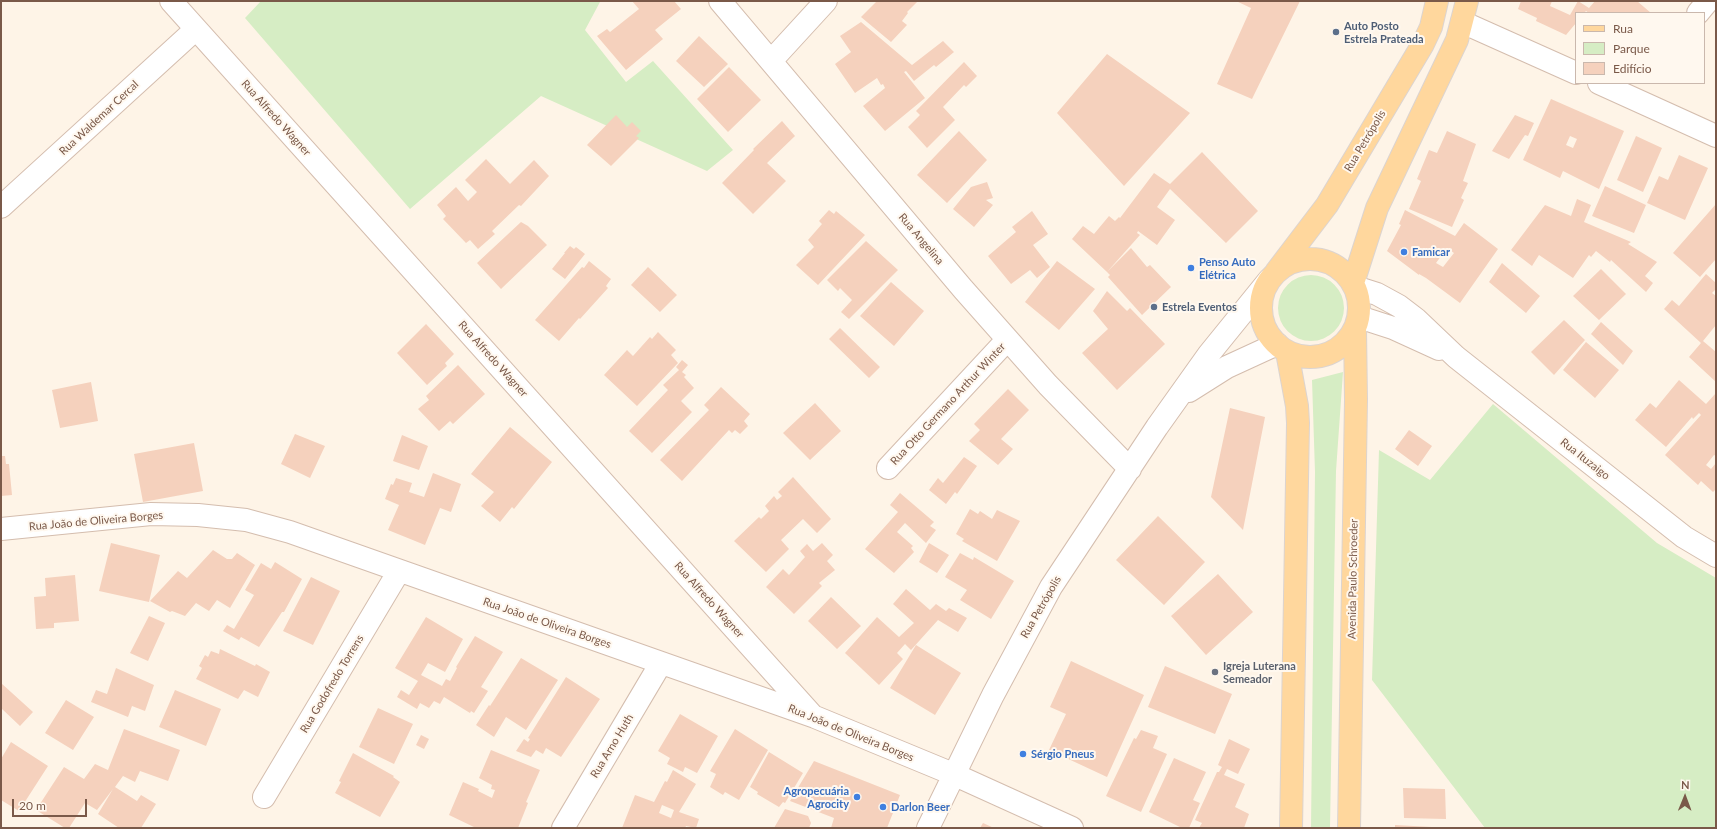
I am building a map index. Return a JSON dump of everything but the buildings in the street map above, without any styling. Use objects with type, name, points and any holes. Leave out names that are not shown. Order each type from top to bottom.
[{"type":"main road","name":"Rua Petrópolis","points":[[1272,276],[1327,205],[1419,50],[1431,27],[1437,1]]},
{"type":"main road","points":[[1354,285],[1377,208],[1457,40],[1464,11]]},
{"type":"main road","points":[[1302,259],[1317,259],[1331,264],[1343,272],[1354,285],[1359,302],[1357,323],[1347,340],[1338,349],[1326,355],[1313,357],[1300,356],[1282,348],[1267,334],[1262,321],[1260,306],[1263,292],[1272,276],[1288,264],[1302,259]]},
{"type":"main road","name":"Avenida Paulo Schroeder","points":[[1349,828],[1357,323]]},
{"type":"main road","points":[[1282,348],[1294,385],[1298,423],[1292,828]]},
{"type":"street","name":"Rua Alfredo Wagner","points":[[171,1],[814,717]]},
{"type":"street","name":"Rua Angelina","points":[[720,1],[962,289],[1048,385],[1130,469]]},
{"type":"street","points":[[771,61],[826,1]]},
{"type":"street","points":[[1699,12],[1708,1]]},
{"type":"street","points":[[1464,11],[1575,72]]},
{"type":"street","name":"Rua Waldemar Cercal","points":[[1,207],[196,28]]},
{"type":"street","points":[[1604,84],[1632,89],[1716,136]]},
{"type":"street","name":"Rua Petrópolis","points":[[928,828],[953,774],[1006,669],[1051,587],[1178,398],[1218,342],[1272,276]]},
{"type":"street","name":"Rua Ituzaigo","points":[[1354,285],[1377,294],[1399,306],[1416,319],[1456,357],[1684,537],[1716,556]]},
{"type":"street","name":"Rua Ituzaigo","points":[[1357,323],[1414,336],[1456,357]]},
{"type":"street","name":"Rua Otto Germano Arthur Winter","points":[[888,468],[1008,340]]},
{"type":"street","name":"Rua Petrópolis","points":[[1178,398],[1227,367],[1282,348]]},
{"type":"street","name":"Rua João de Oliveira Borges","points":[[1,529],[151,514],[198,515],[246,520],[290,532],[814,717],[953,774],[1072,828]]},
{"type":"street","name":"Rua Godofredo Torrens","points":[[264,797],[399,571]]},
{"type":"street","name":"Rua Arno Huth","points":[[563,828],[661,663]]},
{"type":"green space","points":[[261,1],[598,1],[600,2],[585,30],[626,82],[653,61],[733,150],[707,171],[541,96],[410,209],[245,18]]},
{"type":"green space","points":[[1311,275],[1324,278],[1334,285],[1341,295],[1344,308],[1341,321],[1334,331],[1324,338],[1311,341],[1298,338],[1288,331],[1281,321],[1278,308],[1281,295],[1288,285],[1298,278]]},
{"type":"green space","points":[[1343,372],[1336,471],[1330,828],[1311,828],[1315,472],[1312,380]]},
{"type":"green space","points":[[1493,404],[1657,543],[1716,578],[1716,828],[1485,828],[1372,680],[1379,450],[1430,480]]},
{"type":"place","name":"Auto Posto Estrela Prateada","points":[[1336,32]]},
{"type":"place","name":"Famicar","points":[[1404,252]]},
{"type":"place","name":"Penso Auto Elétrica","points":[[1191,268]]},
{"type":"place","name":"Estrela Eventos","points":[[1154,307]]},
{"type":"place","name":"Igreja Luterana Semeador","points":[[1215,672]]},
{"type":"place","name":"Sérgio Pneus","points":[[1023,754]]},
{"type":"place","name":"Agropecuária Agrocity","points":[[857,797]]},
{"type":"place","name":"Darlon Beer","points":[[883,807]]}]
